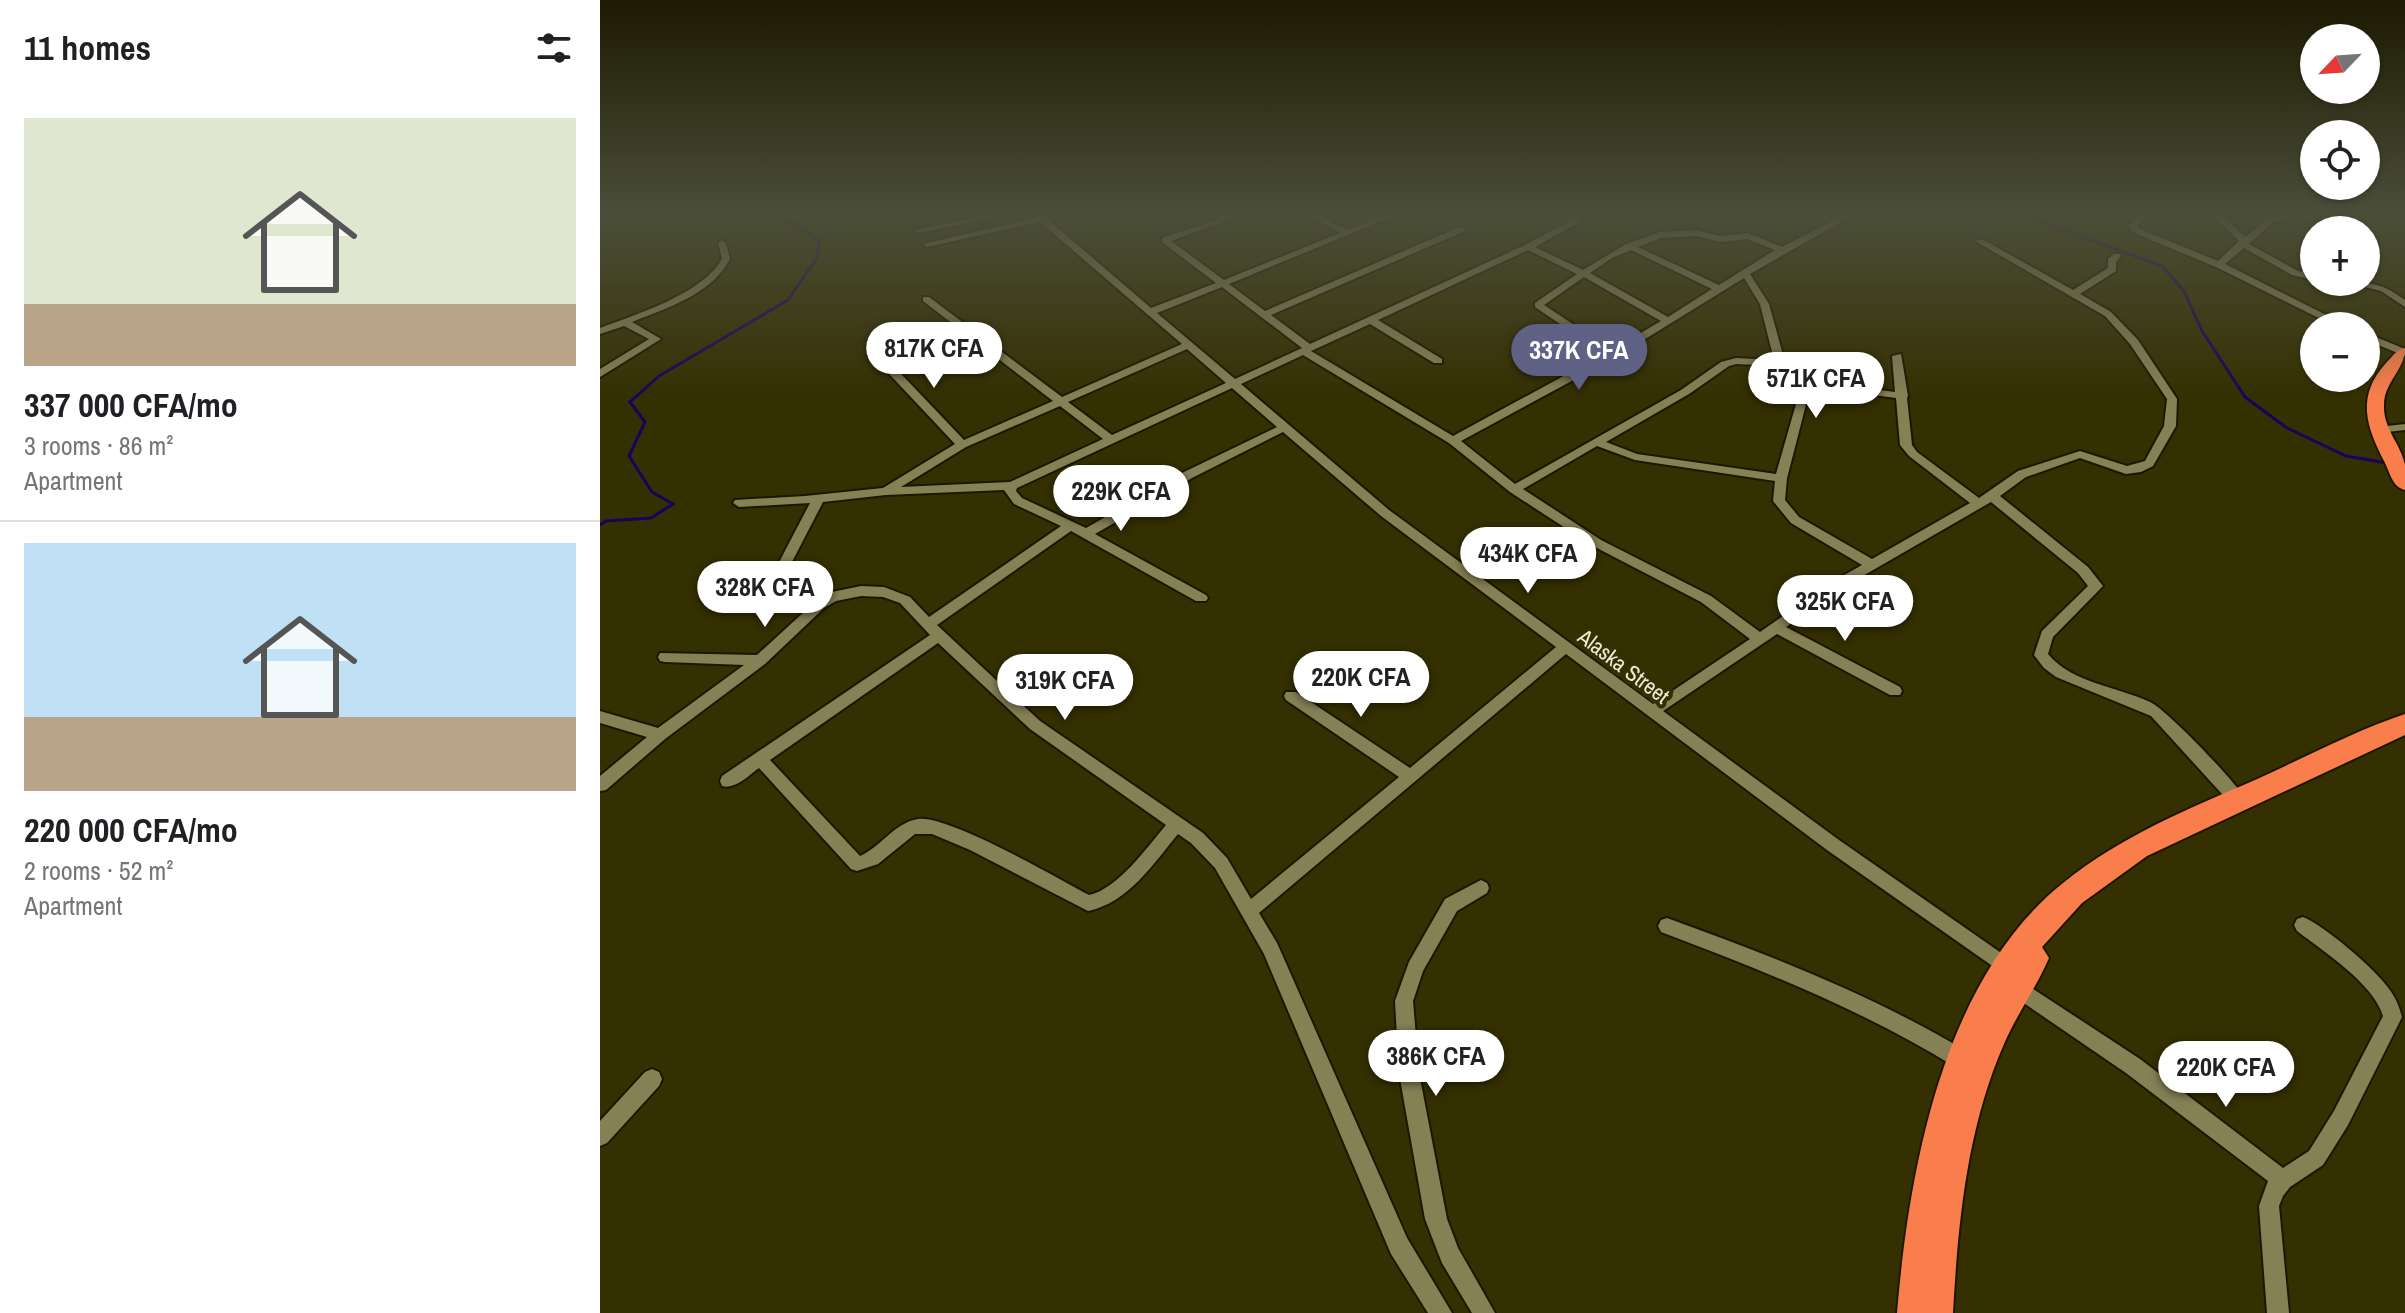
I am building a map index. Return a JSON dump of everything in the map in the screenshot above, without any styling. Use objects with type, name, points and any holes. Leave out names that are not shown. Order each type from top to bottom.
[{"type":"highway","points":[[2403,479],[2372,413],[2376,390],[2389,368],[2405,353]]},
{"type":"highway","points":[[2011,978],[2075,908],[2136,864],[2405,724]]},
{"type":"highway","points":[[1916,1313],[1923,1215],[1949,1104],[1993,1028],[2011,978],[2034,932],[2063,898],[2092,876],[2151,840],[2238,800],[2405,737]]},
{"type":"highway","points":[[1934,1313],[1940,1223],[1971,1065]]},
{"type":"street","points":[[600,331],[718,274]]},
{"type":"street","name":"Alaska Street","points":[[1107,274],[1385,513],[2283,1180]]},
{"type":"street","points":[[1210,274],[1306,350],[1453,441],[1514,489],[1597,543],[1706,599],[1760,639]]},
{"type":"street","points":[[1151,312],[1247,274]]},
{"type":"street","points":[[1263,315],[1357,274]]},
{"type":"street","points":[[739,503],[818,499],[886,491],[1012,486],[1469,274]]},
{"type":"street","points":[[1585,274],[1668,321]]},
{"type":"street","points":[[1585,274],[1538,308],[1612,355]]},
{"type":"street","points":[[1688,274],[1719,289]]},
{"type":"street","points":[[1453,441],[1612,355],[1745,274]]},
{"type":"street","points":[[1745,274],[1759,287],[1764,298],[1779,363],[1799,387],[1802,406],[1781,478],[1779,501],[1795,520],[1872,565]]},
{"type":"street","points":[[1651,712],[1837,585],[1992,496],[2022,474],[2080,454],[2126,470],[2149,463],[2170,426],[2172,399],[2163,381],[2118,323],[2038,274]]},
{"type":"street","points":[[2073,294],[2105,274]]},
{"type":"street","points":[[2238,274],[2315,312]]},
{"type":"street","points":[[2380,288],[2405,304]]},
{"type":"street","points":[[926,299],[1111,440]]},
{"type":"street","points":[[1370,320],[1438,361]]},
{"type":"street","points":[[600,374],[656,339],[624,322]]},
{"type":"street","points":[[2380,342],[2405,353]]},
{"type":"street","points":[[886,491],[962,445],[1189,345]]},
{"type":"street","points":[[1897,356],[1906,445],[1913,454],[1978,503]]},
{"type":"street","points":[[881,359],[962,445]]},
{"type":"street","points":[[1514,489],[1685,392],[1725,364],[1736,361],[1779,363]]},
{"type":"street","points":[[1799,387],[1827,386],[1903,396]]},
{"type":"street","points":[[1085,534],[1188,475],[1285,427]]},
{"type":"street","points":[[2378,430],[2405,427]]},
{"type":"street","points":[[1596,442],[1635,457],[1781,478]]},
{"type":"street","points":[[1012,486],[1010,491],[1018,501],[1070,525],[1201,598]]},
{"type":"street","points":[[1992,496],[2083,570],[2096,586],[2047,635],[2041,655],[2044,661],[2060,673],[2140,701],[2156,712],[2238,800]]},
{"type":"street","points":[[818,499],[771,591],[832,597],[861,591],[884,592],[905,600],[1035,725],[1197,838],[1221,863],[1271,949],[1399,1246],[1441,1313]]},
{"type":"street","points":[[728,781],[934,630],[1070,525]]},
{"type":"street","points":[[600,785],[660,735],[760,660],[819,605],[832,597]]},
{"type":"street","points":[[1776,628],[1895,691]]},
{"type":"street","points":[[1250,910],[1566,646]]},
{"type":"street","points":[[665,657],[760,660]]},
{"type":"street","points":[[1291,696],[1410,776]]},
{"type":"street","points":[[600,717],[660,735]]},
{"type":"street","points":[[760,759],[857,864],[866,862],[902,832],[926,825],[969,842],[1088,903],[1111,895],[1177,824]]},
{"type":"street","points":[[1481,888],[1451,905],[1415,968],[1404,1001],[1409,1073],[1436,1219],[1450,1255],[1484,1313]]},
{"type":"street","points":[[2278,1313],[2269,1206],[2274,1190],[2283,1180],[2316,1158],[2341,1118],[2393,1017],[2393,1007],[2382,993],[2303,925]]},
{"type":"street","points":[[1667,926],[1810,980],[1868,1007],[1971,1065]]},
{"type":"street","points":[[600,1136],[652,1079]]},
{"type":"waterway","points":[[600,525],[606,521],[651,518],[673,504],[652,492],[629,456],[645,422],[630,402],[659,376],[788,300],[806,274]]},
{"type":"waterway","points":[[2169,274],[2184,291],[2202,331],[2245,397],[2287,428],[2346,456],[2387,463]]}]
